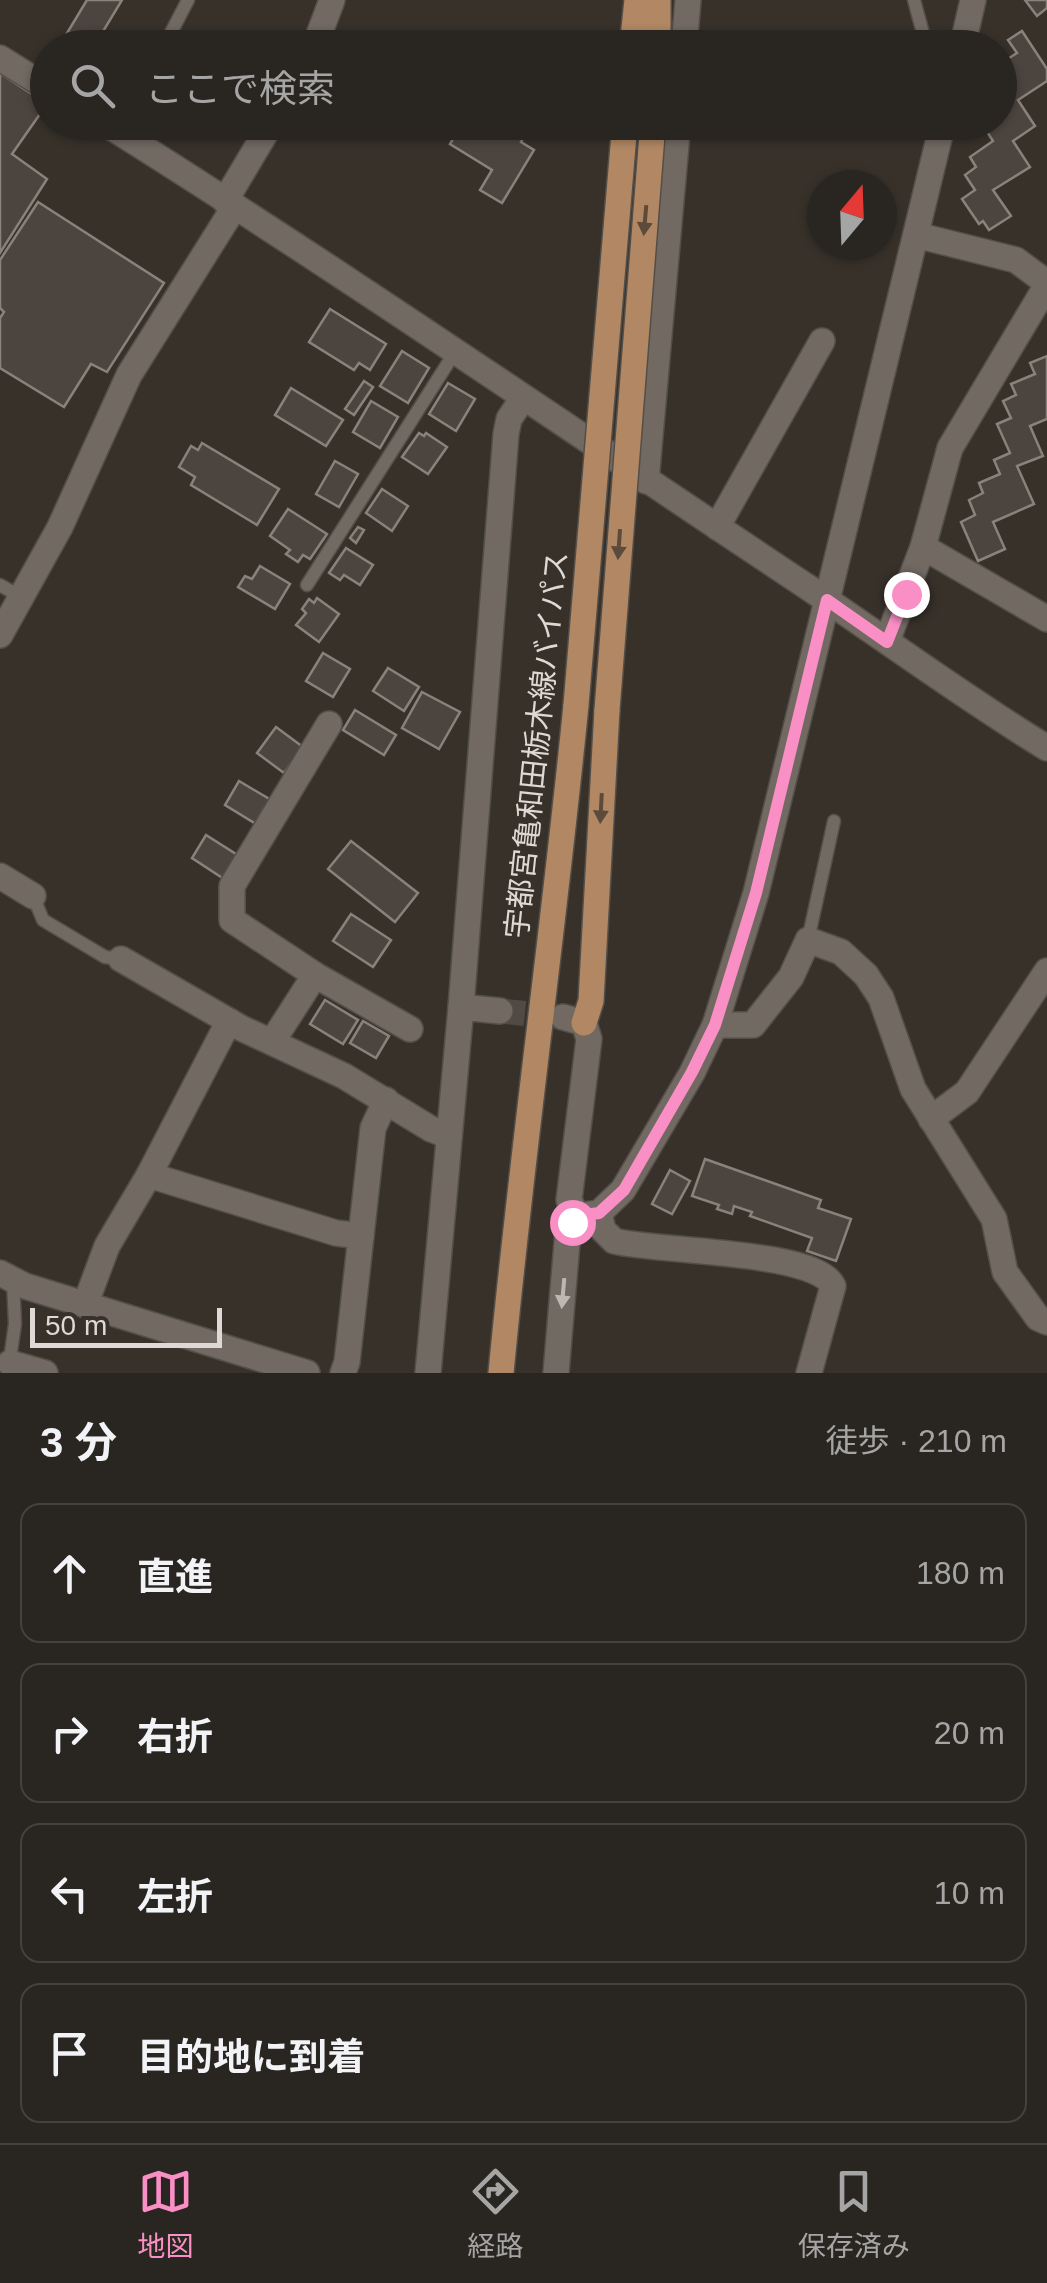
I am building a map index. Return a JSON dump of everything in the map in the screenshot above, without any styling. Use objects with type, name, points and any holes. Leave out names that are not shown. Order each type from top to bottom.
[{"type":"main road","points":[[634,30],[637,0]]},
{"type":"main road","points":[[658,0],[658,30]]},
{"type":"main road","name":"宇都宮亀和田栃木線バイパス","points":[[501,1373],[576,705],[623,140]]},
{"type":"main road","points":[[574,1020],[591,1001],[607,710],[651,140]]},
{"type":"street","points":[[321,30],[332,0]]},
{"type":"street","points":[[686,30],[688,0]]},
{"type":"street","points":[[966,30],[973,0]]},
{"type":"street","points":[[0,58],[30,77]]},
{"type":"street","points":[[136,140],[827,600],[958,693],[1047,748]]},
{"type":"street","points":[[0,635],[11,591],[60,527],[129,375],[230,204],[263,140]]},
{"type":"street","points":[[646,481],[676,140]]},
{"type":"street","points":[[556,1373],[568,1231],[624,1190],[715,1025],[756,893],[940,140]]},
{"type":"street","points":[[887,642],[923,547],[950,448],[1047,284],[1016,260],[916,235]]},
{"type":"street","points":[[716,527],[822,341]]},
{"type":"street","points":[[428,1373],[506,434],[509,419],[523,398]]},
{"type":"street","points":[[923,547],[1047,619]]},
{"type":"street","points":[[329,724],[232,886],[232,920],[315,975],[410,1029]]},
{"type":"street","points":[[0,876],[33,896]]},
{"type":"street","points":[[715,1025],[753,1025],[791,977],[808,940],[841,952],[866,975],[881,998],[913,1090],[994,1219],[1005,1272],[1038,1318],[1047,1322]]},
{"type":"street","points":[[121,959],[229,1021],[449,1136]]},
{"type":"street","points":[[932,1119],[967,1092],[1047,971]]},
{"type":"street","points":[[272,1042],[315,975]]},
{"type":"street","points":[[461,1006],[500,1010]]},
{"type":"street","points":[[574,1020],[589,1039],[569,1200],[614,1240],[626,1244],[775,1260],[813,1269],[830,1279],[833,1286],[810,1373]]},
{"type":"street","points":[[85,1305],[107,1246],[229,1021]]},
{"type":"street","points":[[343,1373],[373,1128],[386,1100]]},
{"type":"street","points":[[149,1174],[336,1233],[361,1236]]},
{"type":"street","points":[[6,1277],[305,1373]]},
{"type":"street","points":[[8,1368],[45,1373]]},
{"type":"lane","points":[[172,30],[188,0]]},
{"type":"lane","points":[[914,0],[922,30]]},
{"type":"lane","points":[[307,586],[455,352]]},
{"type":"lane","points":[[808,940],[834,821]]},
{"type":"lane","points":[[33,896],[43,920],[105,957],[121,959]]},
{"type":"lane","points":[[6,1277],[15,1324],[8,1368]]},
{"type":"building","points":[[87,0],[122,0],[104,30],[69,30]]},
{"type":"building","points":[[1025,0],[1047,0],[1047,8],[1037,16]]},
{"type":"building","points":[[1022,31],[1047,69],[1047,81],[1018,100],[1035,126],[1017,138],[1017,53],[1017,34]]},
{"type":"building","points":[[0,73],[30,93],[30,128],[12,154],[47,179],[0,253]]},
{"type":"building","points":[[452,140],[522,140],[534,150],[502,203],[480,190],[492,170],[450,144]]},
{"type":"building","points":[[1014,140],[1030,167],[993,190],[1011,216],[989,230],[983,221],[979,224],[962,199],[975,190],[965,175],[976,167],[970,157],[993,141]]},
{"type":"building","points":[[38,202],[164,283],[107,372],[91,364],[64,407],[0,368],[0,318],[4,312],[0,308],[0,260]]},
{"type":"building","points":[[330,309],[386,344],[370,370],[359,363],[354,370],[309,342]]},
{"type":"building","points":[[402,351],[429,368],[408,403],[380,386]]},
{"type":"building","points":[[1047,356],[1047,419],[1030,426],[1043,456],[1017,466],[1034,504],[993,522],[1005,549],[978,561],[961,522],[975,515],[969,500],[983,493],[979,483],[1000,474],[994,460],[1010,453],[997,424],[1011,418],[1003,401],[1016,395],[1011,384],[1035,374],[1030,363]]},
{"type":"building","points":[[364,381],[373,387],[354,415],[345,409]]},
{"type":"building","points":[[448,383],[475,399],[456,431],[429,414]]},
{"type":"building","points":[[291,388],[343,420],[326,446],[275,415]]},
{"type":"building","points":[[371,401],[398,417],[380,448],[353,432]]},
{"type":"building","points":[[419,433],[426,433],[447,447],[428,474],[402,457]]},
{"type":"building","points":[[202,443],[279,489],[257,525],[191,485],[195,477],[179,467],[191,446],[198,450]]},
{"type":"building","points":[[335,461],[358,474],[339,507],[316,494]]},
{"type":"building","points":[[382,489],[408,506],[392,531],[366,513]]},
{"type":"building","points":[[288,509],[327,534],[310,559],[303,555],[298,562],[286,554],[290,550],[270,536]]},
{"type":"building","points":[[358,527],[364,530],[356,543],[350,538]]},
{"type":"building","points":[[346,548],[373,565],[360,585],[344,575],[340,580],[329,573]]},
{"type":"building","points":[[260,566],[290,584],[275,609],[238,587],[245,576],[252,579]]},
{"type":"building","points":[[317,598],[339,614],[319,642],[296,625],[306,613],[302,609],[309,599],[314,603]]},
{"type":"building","points":[[323,653],[350,669],[333,697],[306,681]]},
{"type":"building","points":[[388,668],[419,687],[404,711],[373,691]]},
{"type":"building","points":[[422,692],[460,712],[439,749],[402,728]]},
{"type":"building","points":[[355,710],[396,735],[384,755],[343,730]]},
{"type":"building","points":[[276,727],[303,747],[284,773],[257,753]]},
{"type":"building","points":[[239,781],[271,800],[256,824],[225,805]]},
{"type":"building","points":[[206,835],[239,856],[224,879],[192,858]]},
{"type":"building","points":[[351,841],[418,893],[395,922],[328,869]]},
{"type":"building","points":[[351,914],[391,940],[373,967],[333,941]]},
{"type":"building","points":[[325,1000],[358,1020],[343,1044],[310,1024]]},
{"type":"building","points":[[363,1021],[389,1036],[376,1058],[350,1043]]},
{"type":"building","points":[[705,1159],[821,1200],[818,1208],[851,1219],[836,1261],[807,1251],[812,1238],[750,1216],[752,1212],[734,1206],[732,1214],[692,1196]]},
{"type":"building","points":[[670,1170],[690,1181],[672,1214],[652,1204]]},
{"type":"tunnel","points":[[500,1011],[560,1017]]},
{"type":"route","points":[[572,1222],[577,1216],[599,1213],[624,1190],[715,1025],[756,893],[827,600],[887,642],[906,594]]}]
